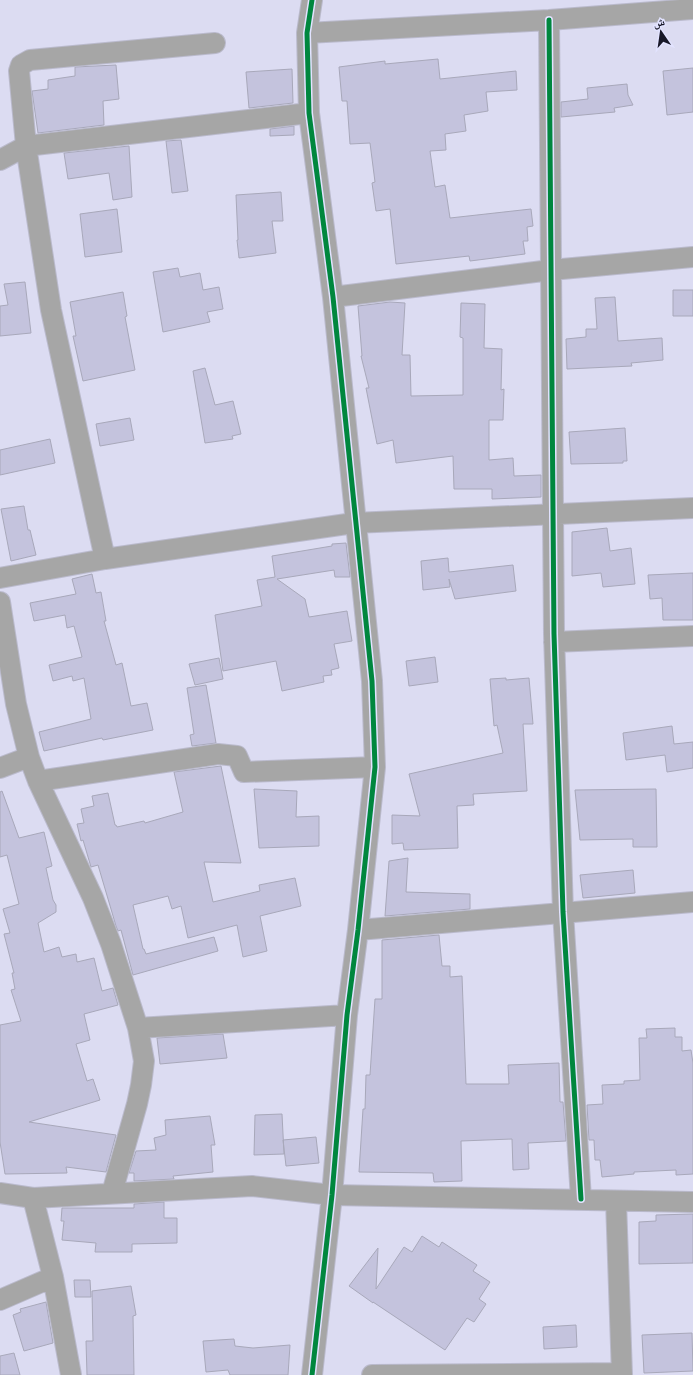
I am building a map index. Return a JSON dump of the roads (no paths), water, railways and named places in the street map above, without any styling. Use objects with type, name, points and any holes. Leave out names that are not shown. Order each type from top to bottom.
[{"type":"street","points":[[312,0],[307,33],[309,113],[333,296],[354,523],[372,688],[375,767],[358,930],[347,1015],[332,1195],[312,1375]]},
{"type":"street","points":[[307,33],[549,20],[693,9]]},
{"type":"street","points":[[549,20],[554,642],[563,912],[582,1199]]},
{"type":"street","points":[[105,559],[52,310],[26,146],[19,71],[21,65],[30,60],[215,43]]},
{"type":"street","points":[[0,160],[26,146],[309,113]]},
{"type":"street","points":[[333,296],[551,270],[693,257]]},
{"type":"street","points":[[0,578],[105,559],[354,523],[693,508]]},
{"type":"street","points":[[0,602],[16,704],[29,757],[38,781],[93,898],[111,944],[138,1028],[144,1061],[141,1085],[138,1104],[112,1193]]},
{"type":"street","points":[[554,642],[693,636]]},
{"type":"street","points":[[38,781],[218,754],[237,756],[244,772],[375,767]]},
{"type":"street","points":[[0,768],[29,757]]},
{"type":"street","points":[[358,930],[693,902]]},
{"type":"street","points":[[138,1028],[347,1015]]},
{"type":"street","points":[[0,1193],[33,1198],[252,1186],[332,1195],[693,1202]]},
{"type":"street","points":[[33,1198],[53,1277],[71,1375]]},
{"type":"street","points":[[372,1375],[622,1374],[616,1201]]},
{"type":"street","points":[[0,1300],[53,1277]]}]
